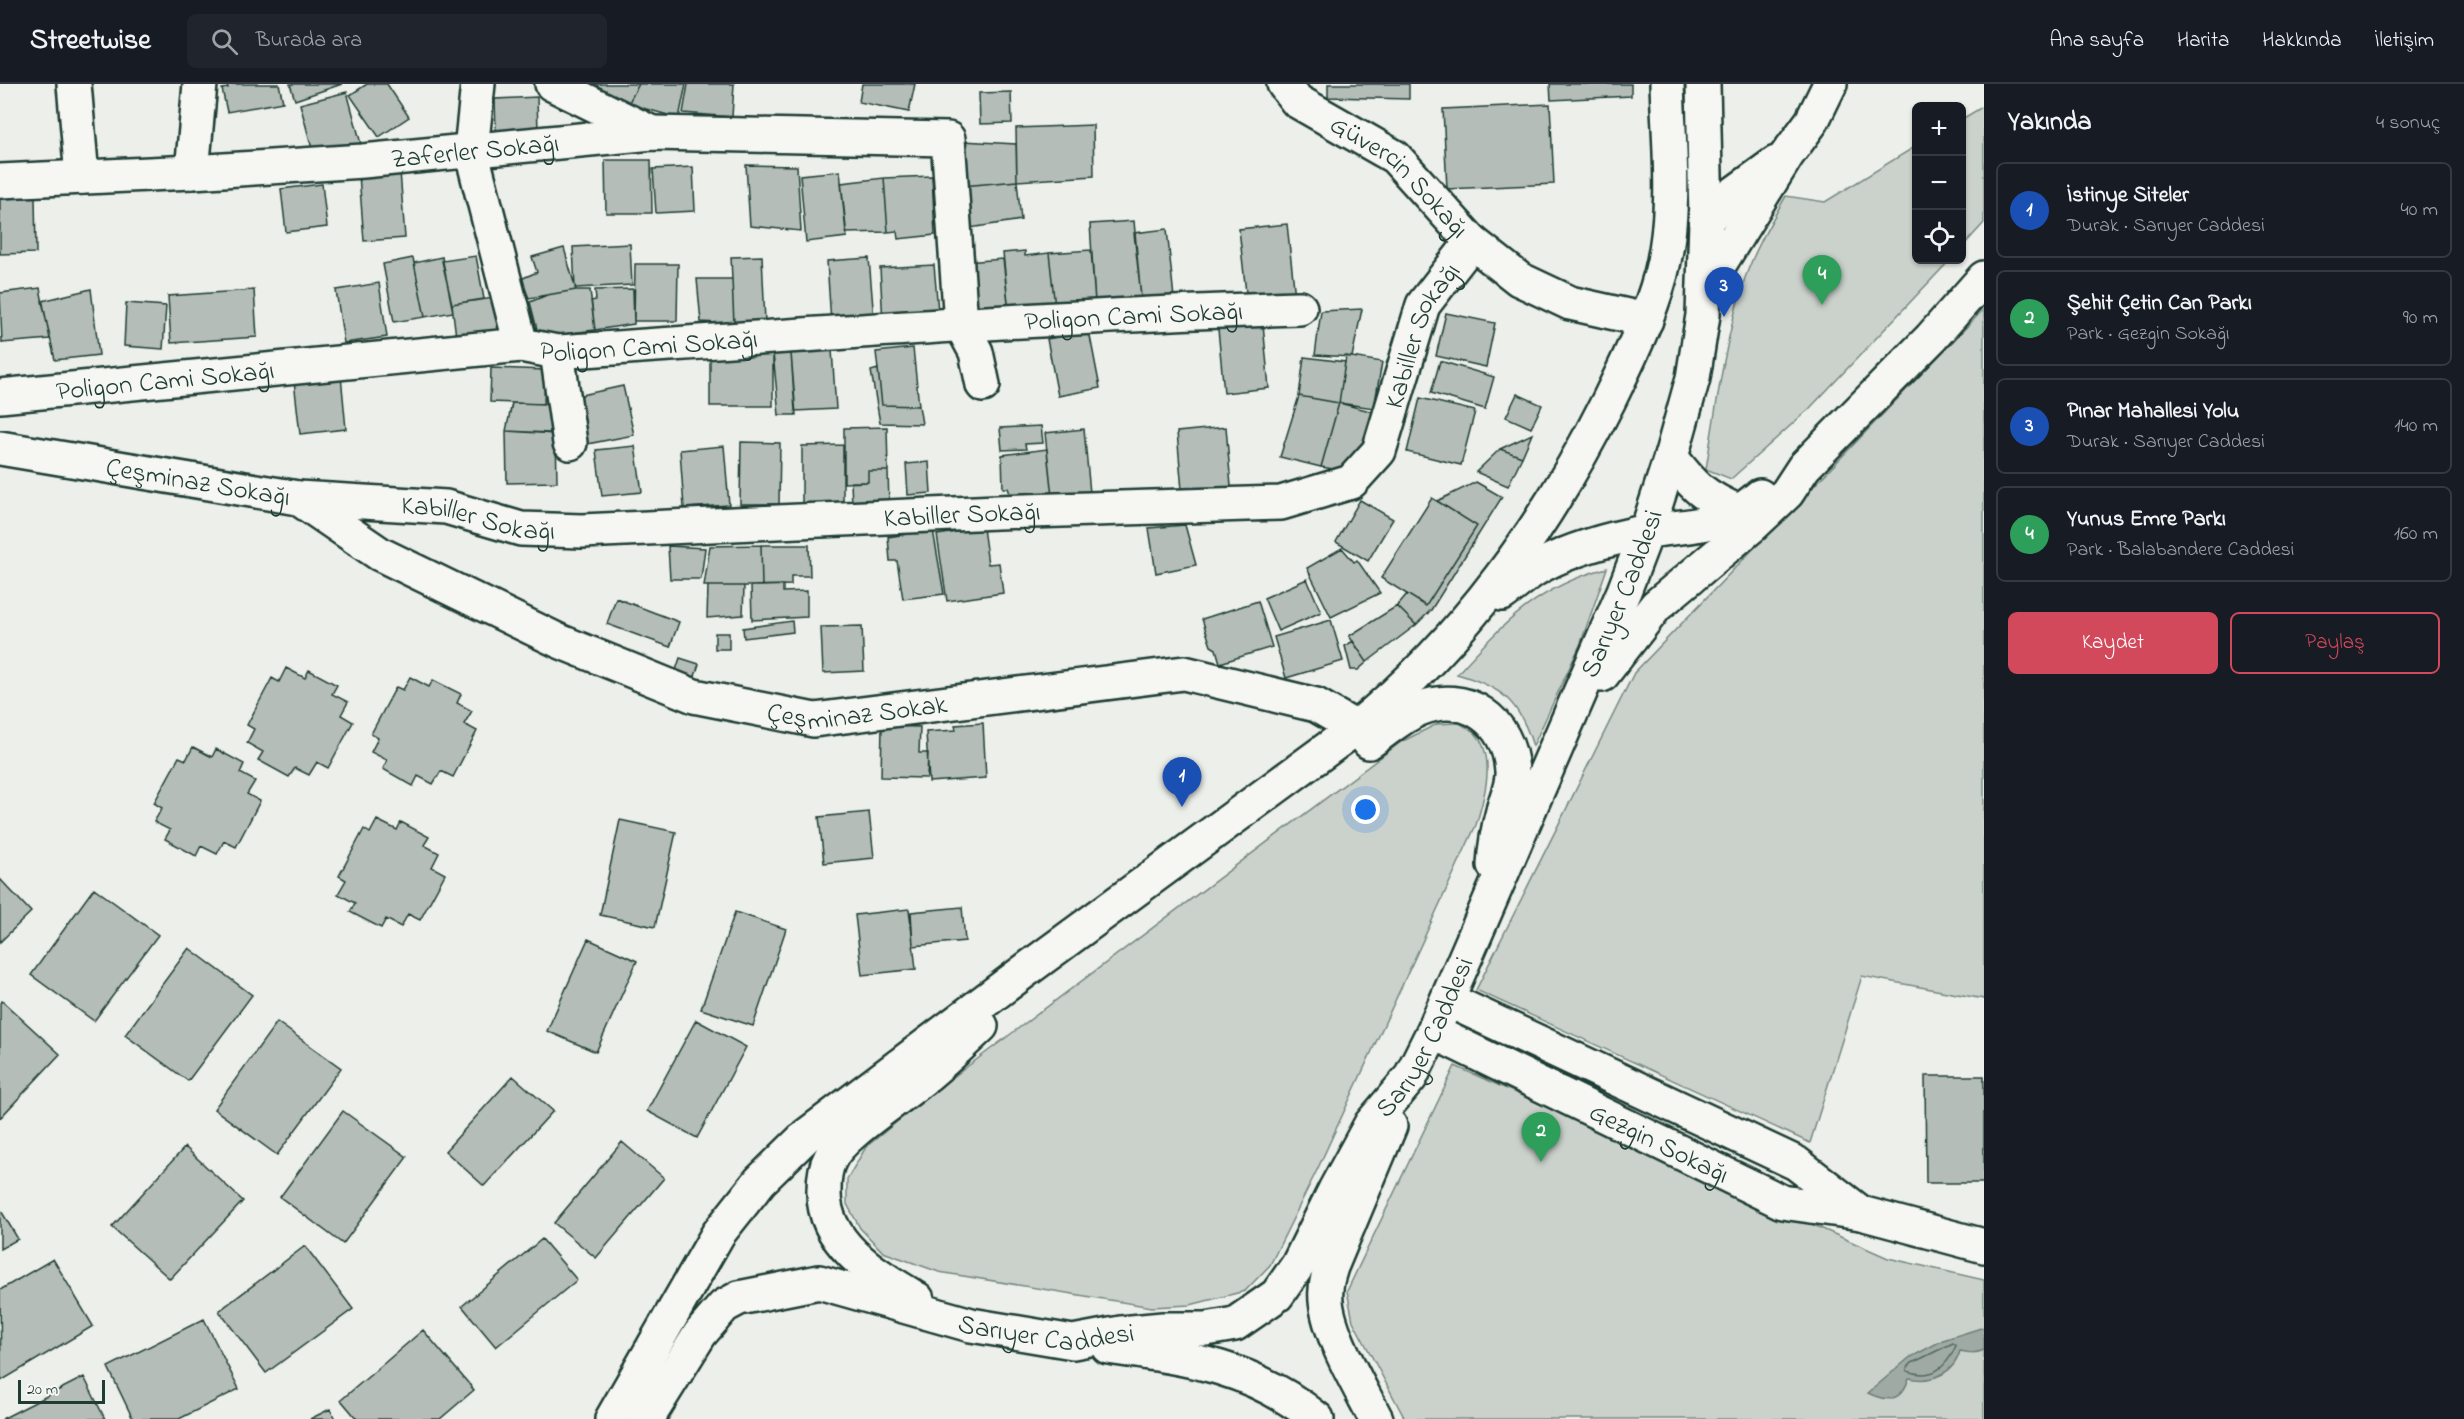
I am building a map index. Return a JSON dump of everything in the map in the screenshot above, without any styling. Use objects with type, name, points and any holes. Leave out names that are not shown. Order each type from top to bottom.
[{"type":"street","points":[[74,84],[82,177]]},
{"type":"street","points":[[192,172],[200,84]]},
{"type":"street","points":[[478,84],[471,150],[521,345]]},
{"type":"street","points":[[552,84],[652,133]]},
{"type":"street","name":"Güvercin Sokağı","points":[[1284,84],[1297,101],[1395,157],[1472,242],[1519,279],[1570,303],[1646,320]]},
{"type":"street","points":[[612,1419],[718,1234],[760,1181],[806,1136],[1030,966],[1356,728],[1382,706],[1470,618],[1522,550],[1576,465],[1646,320],[1661,273],[1671,203],[1667,84]]},
{"type":"street","name":"Sarıyer Caddesi","points":[[650,1418],[700,1334],[724,1306],[739,1298],[819,1282],[971,1325],[1073,1342],[1121,1333],[1163,1329],[1206,1329],[1235,1324],[1277,1295],[1298,1265],[1371,1124],[1410,1078],[1433,1032],[1578,700],[1647,531],[1693,378],[1703,315],[1706,220],[1703,84]]},
{"type":"street","points":[[1704,289],[1787,155],[1812,121],[1830,84]]},
{"type":"street","name":"Zaferler Sokağı","points":[[0,181],[363,161],[652,133],[948,139],[961,324]]},
{"type":"street","points":[[1661,273],[1729,196],[1787,155]]},
{"type":"street","name":"Kabiller Sokağı","points":[[298,498],[446,507],[521,529],[582,531],[997,512],[1281,503],[1351,482],[1379,451],[1424,305],[1472,242]]},
{"type":"street","points":[[1578,700],[1656,606],[1753,525],[1787,493],[1804,466],[1931,338],[1984,278]]},
{"type":"street","name":"Poligon Cami Sokağı","points":[[0,396],[521,345],[557,352],[961,324],[1300,308]]},
{"type":"street","points":[[961,324],[976,352],[983,385]]},
{"type":"street","points":[[557,352],[570,443]]},
{"type":"street","name":"Çeşminaz Sokağı","points":[[0,448],[298,498],[380,554]]},
{"type":"street","points":[[1671,457],[1687,478],[1706,496],[1740,512]]},
{"type":"street","points":[[1470,618],[1536,569],[1563,555],[1591,545],[1647,531],[1699,526],[1740,512],[1776,482],[1804,466]]},
{"type":"street","name":"Çeşminaz Sokak","points":[[380,554],[559,641],[694,696],[814,720],[1184,673],[1316,705],[1356,728]]},
{"type":"street","points":[[1282,784],[1318,771],[1356,752],[1402,718],[1419,709],[1445,702],[1470,707],[1488,717],[1502,733],[1513,772],[1495,845],[1492,897]]},
{"type":"street","points":[[971,1325],[926,1304],[885,1280],[851,1253],[831,1227],[823,1205],[824,1182],[829,1160],[839,1144],[918,1083],[985,1023],[1013,991],[1030,966]]},
{"type":"street","name":"Gezgin Sokağı","points":[[1448,1000],[1796,1163],[1860,1214]]},
{"type":"street","name":"Gezgin Sokağı","points":[[1433,1032],[1782,1202],[1860,1214],[1984,1246]]},
{"type":"street","points":[[1376,1419],[1339,1345],[1328,1314],[1325,1291],[1338,1249],[1410,1078]]},
{"type":"street","points":[[1073,1342],[1167,1355],[1216,1365],[1280,1391],[1317,1419]]},
{"type":"shaded area","points":[[1984,108],[1984,223],[1966,243],[1966,156],[1966,117]]},
{"type":"shaded area","points":[[1912,148],[1912,264],[1946,264],[1810,408],[1731,479],[1706,469],[1725,354],[1746,275],[1767,229],[1786,196],[1825,202]]},
{"type":"shaded area","points":[[1984,309],[1984,999],[1862,976],[1810,1143],[1476,990],[1634,673]]},
{"type":"shaded area","points":[[1607,568],[1580,645],[1533,746],[1522,718],[1507,698],[1486,684],[1457,674],[1490,638],[1542,596],[1561,585]]},
{"type":"shaded area","points":[[1459,723],[1475,733],[1486,754],[1487,778],[1476,825],[1318,1168],[1270,1265],[1245,1291],[1190,1305],[1152,1307],[939,1272],[883,1252],[860,1228],[847,1204],[847,1179],[866,1147],[936,1090],[1401,742],[1437,724]]},
{"type":"shaded area","points":[[1455,1066],[1888,1258],[1984,1280],[1984,1419],[1405,1419],[1353,1321],[1347,1291]]},
{"type":"water","points":[[1984,1327],[1984,1350],[1972,1353],[1960,1351],[1953,1366],[1947,1371],[1933,1378],[1909,1378],[1902,1391],[1893,1398],[1882,1398],[1868,1393],[1909,1358],[1943,1340]]},
{"type":"building","points":[[227,84],[279,84],[283,102],[227,112],[222,89],[228,88]]},
{"type":"building","points":[[290,84],[342,84],[295,100]]},
{"type":"building","points":[[367,84],[387,84],[409,117],[379,137],[350,95]]},
{"type":"building","points":[[589,84],[639,84],[628,104]]},
{"type":"building","points":[[639,84],[686,84],[679,118],[628,104]]},
{"type":"building","points":[[688,84],[734,84],[732,117],[683,113]]},
{"type":"building","points":[[862,84],[915,84],[909,112],[859,102]]},
{"type":"building","points":[[1328,84],[1409,84],[1409,99],[1328,97]]},
{"type":"building","points":[[1550,84],[1631,84],[1631,96],[1551,100]]},
{"type":"building","points":[[347,92],[361,144],[314,156],[300,104]]},
{"type":"building","points":[[1011,92],[1012,123],[980,124],[979,93]]},
{"type":"building","points":[[537,97],[538,132],[496,134],[495,99]]},
{"type":"building","points":[[1550,104],[1554,184],[1447,189],[1443,109]]},
{"type":"building","points":[[1093,125],[1094,176],[1017,181],[1016,128]]},
{"type":"building","points":[[962,141],[1016,144],[1017,181],[963,186]]},
{"type":"building","points":[[605,160],[651,160],[652,213],[606,213]]},
{"type":"building","points":[[746,165],[797,166],[801,231],[750,226]]},
{"type":"building","points":[[693,167],[695,211],[656,213],[653,169]]},
{"type":"building","points":[[400,171],[405,238],[364,241],[359,175]]},
{"type":"building","points":[[840,171],[847,237],[806,242],[800,175]]},
{"type":"building","points":[[932,176],[935,235],[898,239],[897,231],[888,232],[884,178]]},
{"type":"building","points":[[884,178],[888,232],[846,233],[841,183]]},
{"type":"building","points":[[1017,181],[1021,220],[970,228],[963,186]]},
{"type":"building","points":[[322,184],[327,227],[286,232],[281,189]]},
{"type":"building","points":[[35,197],[36,253],[0,254],[0,199]]},
{"type":"building","points":[[1134,221],[1141,299],[1095,302],[1090,224]]},
{"type":"building","points":[[1287,224],[1295,297],[1247,302],[1239,229]]},
{"type":"building","points":[[1167,229],[1175,308],[1142,305],[1134,233]]},
{"type":"building","points":[[630,244],[632,285],[575,288],[573,247]]},
{"type":"building","points":[[564,248],[576,290],[529,298],[521,279],[537,272],[532,257]]},
{"type":"building","points":[[1091,250],[1095,302],[1055,307],[1049,253]]},
{"type":"building","points":[[1025,251],[1025,256],[1049,253],[1055,307],[1009,312],[1003,253]]},
{"type":"building","points":[[476,256],[484,299],[452,304],[442,261]]},
{"type":"building","points":[[762,256],[765,322],[734,324],[731,257]]},
{"type":"building","points":[[442,257],[453,312],[425,317],[414,263]]},
{"type":"building","points":[[413,258],[425,317],[394,322],[383,264]]},
{"type":"building","points":[[869,258],[874,320],[831,323],[827,261]]},
{"type":"building","points":[[1003,259],[1009,312],[972,315],[966,262]]},
{"type":"building","points":[[635,264],[678,264],[677,321],[634,321]]},
{"type":"building","points":[[934,265],[938,311],[883,323],[880,268]]},
{"type":"building","points":[[697,279],[732,279],[734,324],[701,322]]},
{"type":"building","points":[[379,283],[387,337],[344,343],[336,290]]},
{"type":"building","points":[[40,288],[50,339],[2,343],[0,293]]},
{"type":"building","points":[[91,289],[99,355],[55,360],[42,301]]},
{"type":"building","points":[[633,289],[634,324],[595,330],[591,301],[596,300],[595,290]]},
{"type":"building","points":[[254,290],[257,337],[171,343],[168,296]]},
{"type":"building","points":[[590,290],[595,330],[539,337],[530,302],[547,295]]},
{"type":"building","points":[[494,298],[502,334],[456,337],[452,304]]},
{"type":"building","points":[[126,303],[166,306],[163,349],[124,346]]},
{"type":"building","points":[[1362,309],[1352,357],[1315,355],[1321,311]]},
{"type":"building","points":[[1446,313],[1495,323],[1486,367],[1436,356]]},
{"type":"building","points":[[1263,324],[1269,388],[1224,393],[1218,329]]},
{"type":"building","points":[[1089,331],[1100,388],[1058,396],[1047,339]]},
{"type":"building","points":[[913,348],[919,406],[882,405],[876,352]]},
{"type":"building","points":[[832,350],[836,409],[795,411],[791,353]]},
{"type":"building","points":[[710,353],[773,353],[773,406],[710,406]]},
{"type":"building","points":[[773,353],[791,353],[796,415],[779,415]]},
{"type":"building","points":[[1346,356],[1382,362],[1374,408],[1339,403]]},
{"type":"building","points":[[1304,357],[1345,362],[1339,403],[1299,396]]},
{"type":"building","points":[[1440,361],[1494,377],[1485,409],[1431,393]]},
{"type":"building","points":[[491,368],[545,370],[544,404],[490,402]]},
{"type":"building","points":[[878,369],[882,405],[919,406],[922,424],[880,423],[871,371]]},
{"type":"building","points":[[341,376],[346,429],[300,434],[294,381]]},
{"type":"building","points":[[623,386],[634,435],[587,444],[577,396]]},
{"type":"building","points":[[1517,394],[1542,405],[1531,428],[1506,417]]},
{"type":"building","points":[[1299,396],[1339,403],[1321,467],[1280,457]]},
{"type":"building","points":[[1420,398],[1475,411],[1461,465],[1407,452]]},
{"type":"building","points":[[512,403],[553,404],[550,433],[506,431]]},
{"type":"building","points":[[1339,403],[1378,413],[1363,464],[1333,469],[1321,467]]},
{"type":"building","points":[[1041,426],[1043,443],[1025,444],[1026,449],[1002,450],[1000,428]]},
{"type":"building","points":[[887,427],[888,471],[868,471],[868,482],[844,483],[844,428]]},
{"type":"building","points":[[1226,427],[1232,498],[1183,502],[1177,432]]},
{"type":"building","points":[[1084,429],[1090,493],[1052,497],[1045,433]]},
{"type":"building","points":[[506,431],[556,434],[557,482],[507,483]]},
{"type":"building","points":[[1532,434],[1522,457],[1500,449]]},
{"type":"building","points":[[741,442],[780,443],[779,504],[740,504]]},
{"type":"building","points":[[843,445],[843,506],[802,507],[802,446]]},
{"type":"building","points":[[635,446],[642,492],[602,496],[596,450]]},
{"type":"building","points":[[724,446],[729,505],[684,508],[680,450]]},
{"type":"building","points":[[1047,449],[1052,497],[1012,499],[1008,488],[1003,488],[1002,455]]},
{"type":"building","points":[[1500,449],[1522,457],[1508,486],[1476,472]]},
{"type":"building","points":[[929,462],[931,493],[908,495],[906,464]]},
{"type":"building","points":[[868,471],[888,471],[889,505],[852,506],[851,482],[868,482]]},
{"type":"building","points":[[1476,482],[1502,497],[1431,610],[1416,625],[1397,606],[1407,594],[1426,606],[1477,526],[1437,501]]},
{"type":"building","points":[[1432,498],[1477,526],[1426,606],[1381,578]]},
{"type":"building","points":[[1360,500],[1393,519],[1368,561],[1336,542]]},
{"type":"building","points":[[1185,525],[1196,565],[1156,573],[1149,528]]},
{"type":"building","points":[[983,528],[988,564],[999,563],[1003,593],[947,601],[937,535]]},
{"type":"building","points":[[933,530],[944,594],[903,599],[897,561],[890,561],[888,537]]},
{"type":"building","points":[[761,545],[762,586],[704,586],[710,546]]},
{"type":"building","points":[[761,545],[809,545],[810,576],[791,576],[791,585],[762,586]]},
{"type":"building","points":[[668,546],[705,548],[701,579],[670,579]]},
{"type":"building","points":[[1342,548],[1354,562],[1357,560],[1380,593],[1331,617],[1307,568]]},
{"type":"building","points":[[1307,579],[1321,612],[1278,631],[1264,598]]},
{"type":"building","points":[[783,585],[783,592],[807,591],[807,617],[752,620],[751,586]]},
{"type":"building","points":[[708,586],[744,586],[743,615],[707,618]]},
{"type":"building","points":[[616,598],[679,622],[670,647],[607,624]]},
{"type":"building","points":[[1258,601],[1272,647],[1220,663],[1216,649],[1211,646],[1202,619]]},
{"type":"building","points":[[1397,606],[1416,625],[1367,662],[1349,636]]},
{"type":"building","points":[[1331,620],[1343,661],[1286,678],[1274,637]]},
{"type":"building","points":[[792,621],[793,632],[744,638],[743,628]]},
{"type":"building","points":[[862,626],[864,671],[823,673],[821,627]]},
{"type":"building","points":[[715,633],[729,633],[729,649],[715,649]]},
{"type":"building","points":[[1353,641],[1367,662],[1358,670],[1351,670],[1345,646]]},
{"type":"building","points":[[680,658],[699,664],[693,682],[674,676]]},
{"type":"building","points":[[286,668],[305,678],[309,670],[337,685],[332,694],[348,702],[341,715],[353,722],[328,768],[317,762],[309,775],[295,768],[289,777],[258,760],[263,752],[247,743],[254,729],[247,725],[272,678],[279,682]]},
{"type":"building","points":[[410,677],[429,687],[433,680],[461,694],[457,703],[472,711],[464,724],[477,731],[453,777],[441,771],[433,784],[418,776],[413,786],[383,769],[387,760],[371,752],[378,738],[371,734],[396,687],[403,690]]},
{"type":"building","points":[[983,723],[986,778],[929,782],[926,732],[956,730],[955,725]]},
{"type":"building","points":[[882,726],[920,727],[919,753],[928,753],[927,778],[881,777]]},
{"type":"building","points":[[193,747],[212,757],[216,749],[244,764],[240,773],[255,781],[247,794],[260,801],[236,847],[224,841],[217,854],[201,846],[196,856],[165,839],[170,830],[154,822],[162,808],[154,803],[179,757],[186,760]]},
{"type":"building","points":[[869,812],[874,858],[824,863],[819,817]]},
{"type":"building","points":[[377,820],[397,830],[401,822],[429,837],[424,845],[439,853],[432,867],[445,874],[420,920],[408,914],[401,927],[386,919],[381,928],[350,912],[355,903],[338,894],[346,880],[339,876],[364,829],[370,833]]},
{"type":"building","points":[[620,820],[676,832],[655,927],[600,915]]},
{"type":"building","points":[[0,879],[31,912],[0,942]]},
{"type":"building","points":[[94,888],[158,935],[94,1021],[31,975]]},
{"type":"building","points":[[962,907],[965,941],[913,946],[911,912]]},
{"type":"building","points":[[909,909],[916,969],[862,975],[855,915]]},
{"type":"building","points":[[735,912],[786,929],[753,1026],[701,1009]]},
{"type":"building","points":[[588,939],[637,961],[596,1052],[547,1031]]},
{"type":"building","points":[[189,948],[252,995],[188,1081],[125,1035]]},
{"type":"building","points":[[2,1001],[60,1054],[0,1118],[0,1003]]},
{"type":"building","points":[[696,1020],[746,1047],[697,1138],[647,1111]]},
{"type":"building","points":[[277,1022],[341,1068],[277,1155],[214,1109]]},
{"type":"building","points":[[513,1076],[553,1111],[484,1186],[445,1151]]},
{"type":"building","points":[[1925,1076],[1984,1076],[1984,1183],[1926,1183]]},
{"type":"building","points":[[343,1111],[407,1157],[343,1244],[280,1197]]},
{"type":"building","points":[[622,1142],[664,1178],[596,1258],[554,1223]]},
{"type":"building","points":[[185,1147],[243,1201],[170,1279],[112,1227]]},
{"type":"building","points":[[0,1209],[18,1239],[0,1249]]},
{"type":"building","points":[[542,1239],[577,1280],[496,1347],[462,1306]]},
{"type":"building","points":[[305,1246],[353,1309],[266,1373],[219,1311]]},
{"type":"building","points":[[53,1259],[93,1326],[1,1381],[0,1290]]},
{"type":"building","points":[[204,1319],[239,1389],[179,1419],[133,1419],[108,1367]]},
{"type":"building","points":[[423,1330],[474,1390],[440,1419],[357,1419],[341,1400]]},
{"type":"building","points":[[84,1377],[105,1419],[2,1419]]},
{"type":"building","points":[[330,1409],[335,1419],[310,1419]]},
{"type":"place","name":"Yunus Emre Parkı","points":[[1822,305]]},
{"type":"place","name":"Pınar Mahallesi Yolu","points":[[1724,317]]},
{"type":"place","name":"İstinye Siteler","points":[[1182,807]]},
{"type":"place","name":"Şehit Çetin Can Parkı","points":[[1541,1162]]}]
